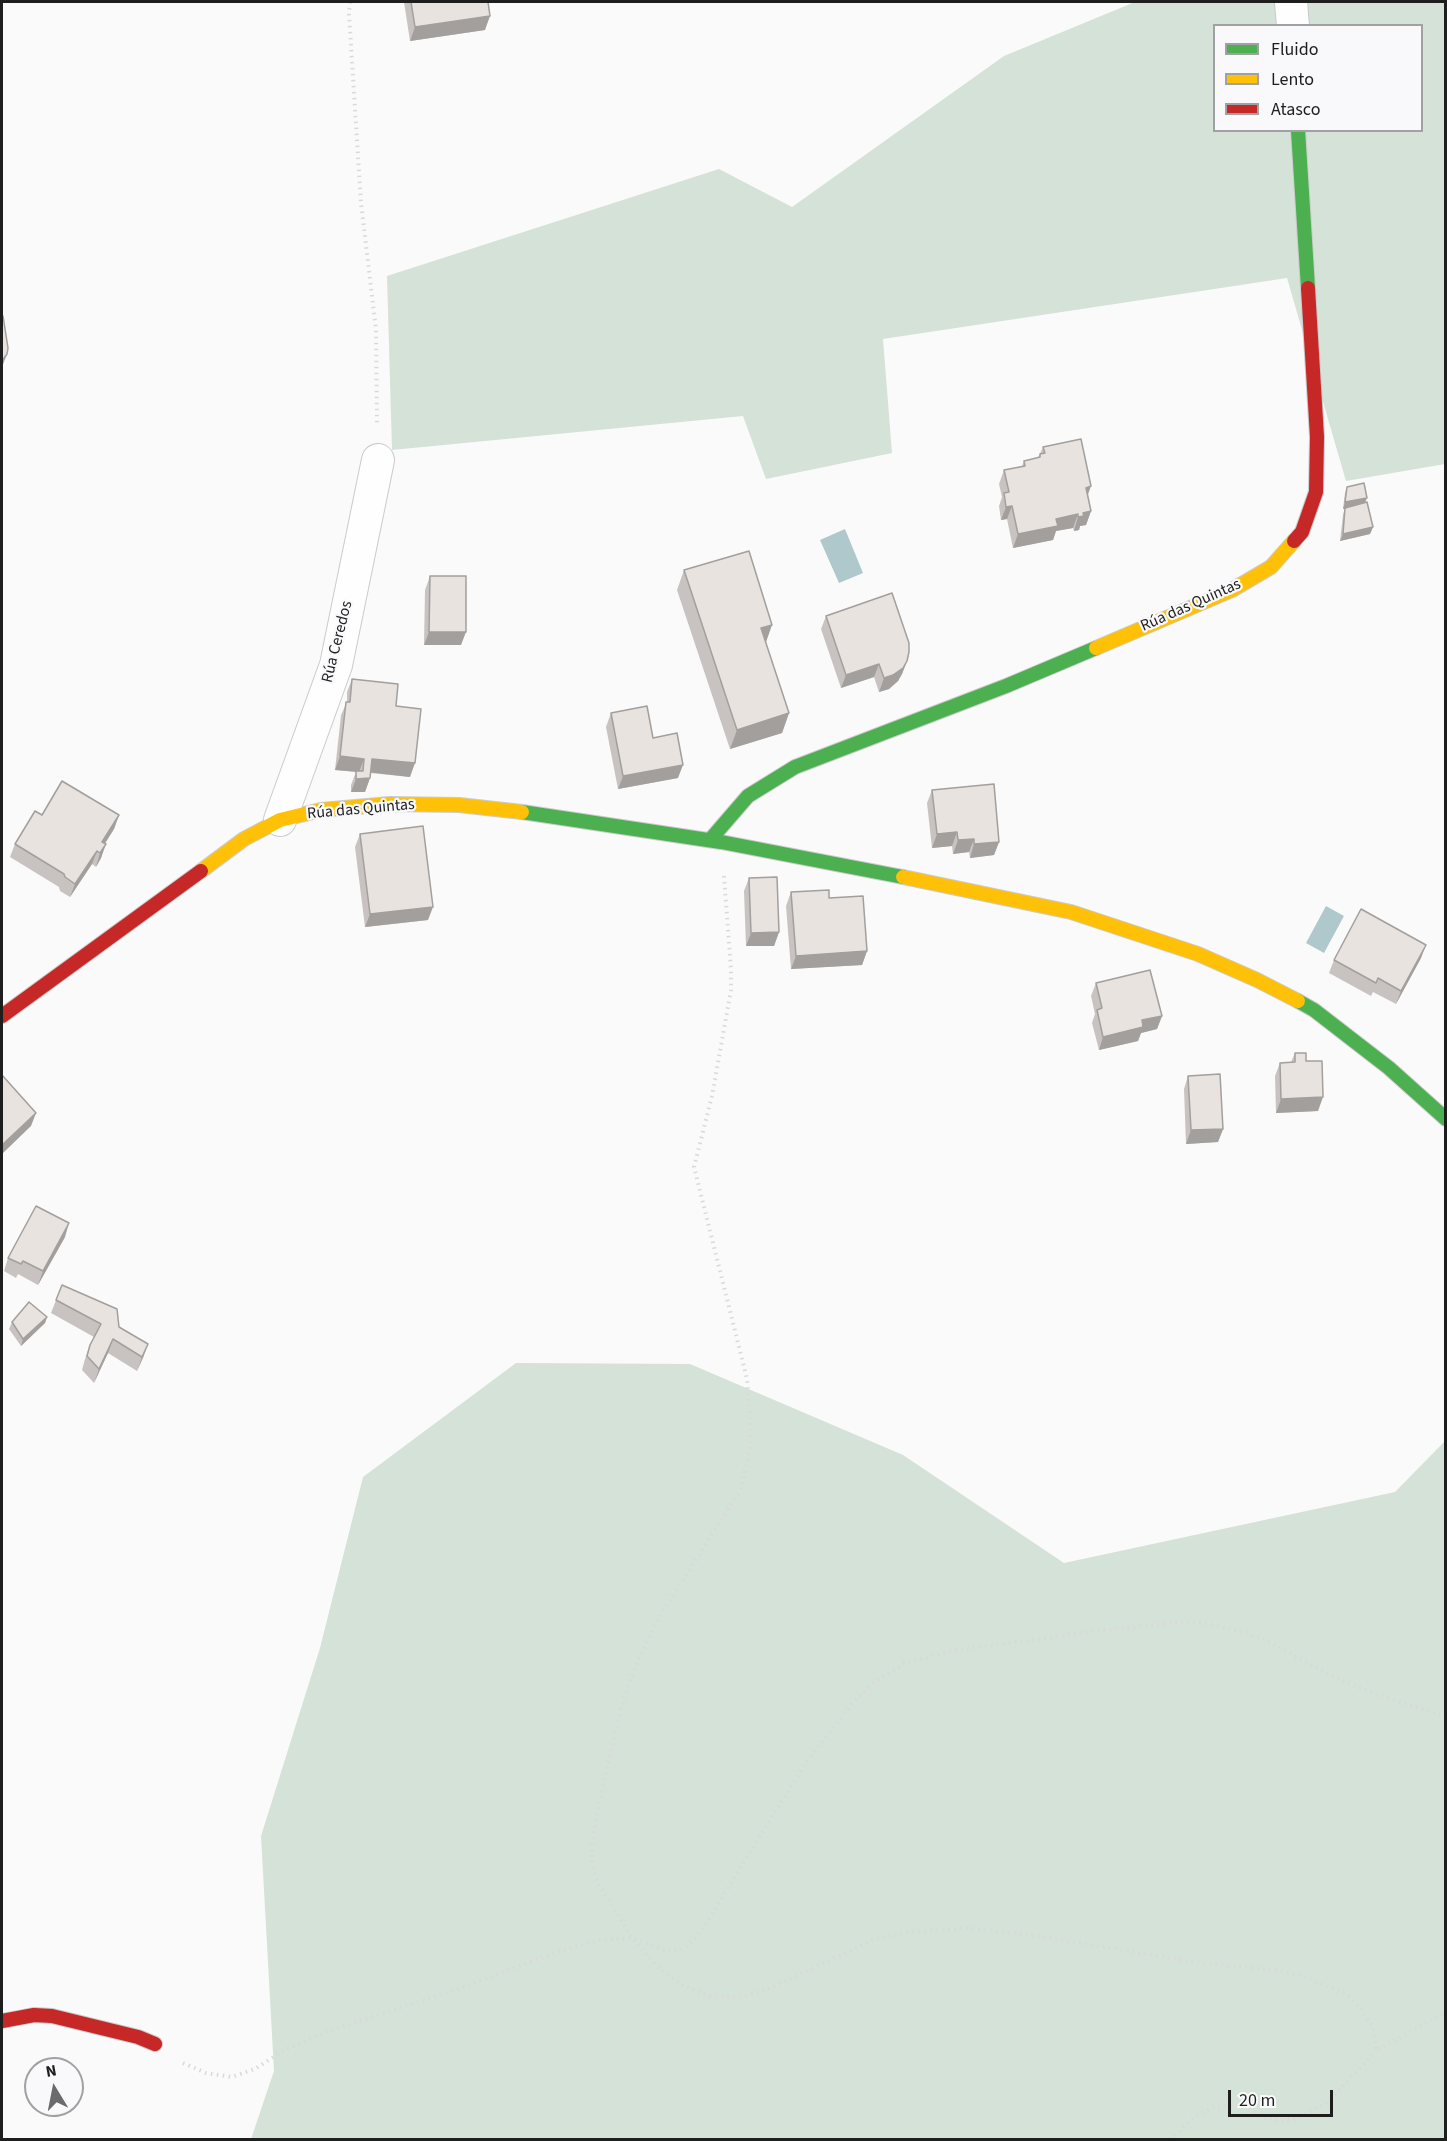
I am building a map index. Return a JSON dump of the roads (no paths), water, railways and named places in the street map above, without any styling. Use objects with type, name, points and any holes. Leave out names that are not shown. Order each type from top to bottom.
[{"type":"street","points":[[1292,2],[1293,24]]},
{"type":"street","name":"Rúa das Quintas","points":[[715,841],[748,796],[795,767],[1006,686],[1232,590],[1271,567],[1302,532],[1316,492],[1317,437],[1298,132]]},
{"type":"street","name":"Rúa Ceredos","points":[[280,820],[336,665],[378,460]]},
{"type":"street","name":"Rúa das Quintas","points":[[2,1016],[244,839],[280,820],[321,810],[390,804],[459,805],[535,813],[715,841],[1006,897],[1071,912],[1198,954],[1257,980],[1314,1010],[1389,1068],[1446,1119]]},
{"type":"street","points":[[2,2021],[34,2015],[52,2016],[138,2037],[155,2044]]},
{"type":"water","points":[[845,529],[863,573],[839,583],[820,540]]},
{"type":"water","points":[[1326,906],[1344,916],[1324,953],[1306,943]]}]
